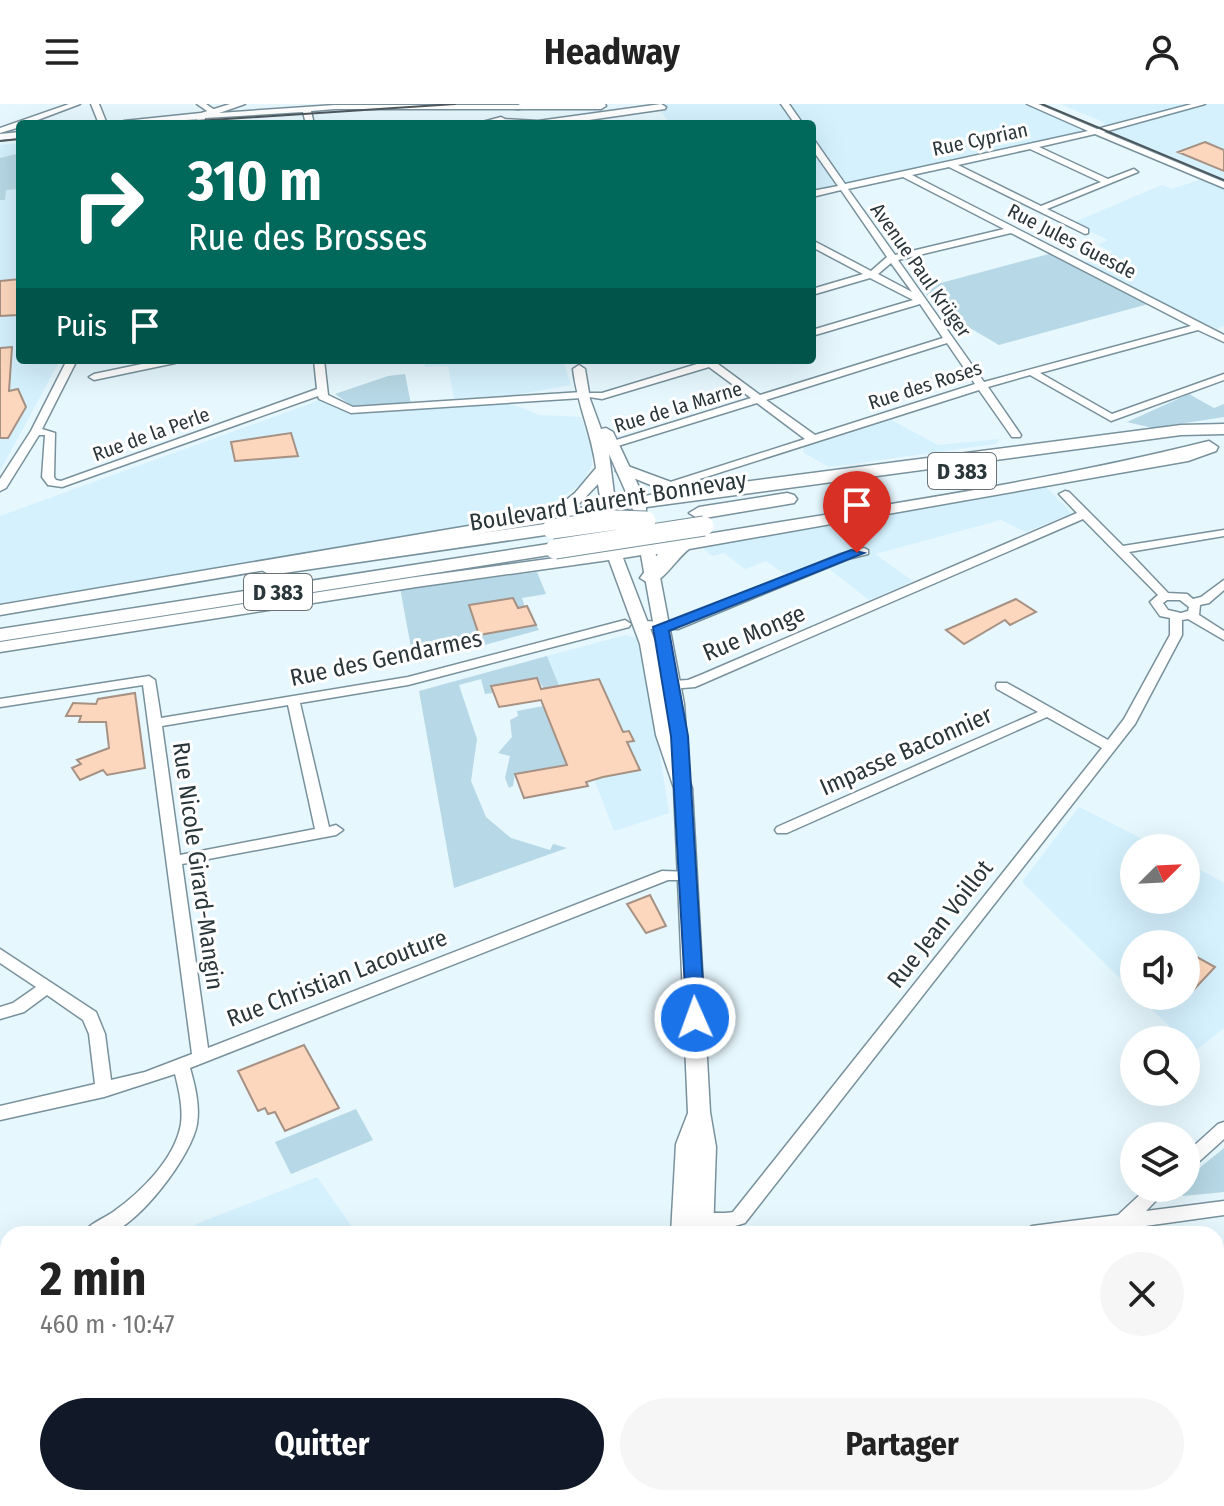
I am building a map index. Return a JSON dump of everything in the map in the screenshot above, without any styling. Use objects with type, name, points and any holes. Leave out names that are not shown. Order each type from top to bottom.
[{"type":"highway","points":[[608,516],[633,547],[647,550],[696,524],[1002,454],[1181,430],[1224,429]]},
{"type":"highway","name":"Boulevard Laurent Bonnevay","points":[[0,622],[645,525],[696,524],[1224,429]]},
{"type":"highway","points":[[1016,435],[1028,444],[1049,448]]},
{"type":"highway","points":[[1002,454],[1015,445],[1016,435]]},
{"type":"highway","points":[[639,502],[696,524],[1035,483],[1069,485],[1217,446]]},
{"type":"highway","name":"Boulevard Laurent Bonnevay","points":[[0,635],[553,539],[696,524],[1217,446]]},
{"type":"highway","points":[[625,471],[665,487],[696,524]]},
{"type":"highway","points":[[650,578],[696,524]]},
{"type":"highway","points":[[270,569],[553,539]]},
{"type":"main road","points":[[201,120],[240,104]]},
{"type":"main road","points":[[522,105],[540,104]]},
{"type":"main road","points":[[522,105],[602,109],[661,107]]},
{"type":"main road","points":[[555,120],[602,109]]},
{"type":"main road","points":[[578,365],[588,395],[604,426],[606,447],[603,469],[608,516],[614,554],[623,576],[633,625],[665,686]]},
{"type":"main road","points":[[588,395],[590,420],[625,471],[639,502],[661,627],[665,686],[679,736],[699,1112],[687,1144],[692,1226]]},
{"type":"main road","points":[[553,539],[580,496],[603,469]]},
{"type":"main road","points":[[490,571],[553,539],[639,502]]},
{"type":"main road","points":[[608,516],[635,517],[645,525]]},
{"type":"main road","points":[[0,647],[490,571],[592,550],[591,538],[579,523],[553,539]]},
{"type":"main road","points":[[553,539],[589,562],[610,567],[623,576]]},
{"type":"main road","points":[[0,610],[187,575],[553,539],[614,554],[647,550]]},
{"type":"main road","points":[[46,602],[270,569]]},
{"type":"street","points":[[31,120],[76,104]]},
{"type":"street","points":[[201,104],[215,113]]},
{"type":"street","points":[[1031,104],[1224,185]]},
{"type":"street","points":[[1055,104],[1112,128]]},
{"type":"street","name":"Rue Cyprian","points":[[816,193],[1097,132],[1201,104]]},
{"type":"street","points":[[201,120],[343,106],[388,109],[522,105]]},
{"type":"street","points":[[306,108],[309,120]]},
{"type":"street","points":[[387,120],[388,109]]},
{"type":"street","points":[[1031,147],[1107,182]]},
{"type":"street","name":"Avenue Paul Krüger","points":[[816,148],[848,186],[891,259],[1016,435]]},
{"type":"street","points":[[949,164],[1085,231]]},
{"type":"street","points":[[1040,209],[1134,172]]},
{"type":"street","name":"Rue Jules Guesde","points":[[904,174],[1224,339]]},
{"type":"street","points":[[816,291],[873,274],[891,259],[1011,230]]},
{"type":"street","points":[[816,245],[921,301]]},
{"type":"street","points":[[816,256],[828,252]]},
{"type":"street","points":[[816,332],[921,301]]},
{"type":"street","name":"Rue des Roses","points":[[665,487],[980,386],[1200,326]]},
{"type":"street","name":"Rue de la Marne","points":[[606,447],[948,340]]},
{"type":"street","points":[[0,488],[36,431],[70,364]]},
{"type":"street","points":[[94,377],[156,364]]},
{"type":"street","points":[[320,364],[323,397],[328,402],[360,411],[602,396],[709,364]]},
{"type":"street","points":[[718,364],[814,440]]},
{"type":"street","points":[[1032,372],[1111,418],[1224,377]]},
{"type":"street","name":"Rue de la Perle","points":[[36,431],[50,433],[48,477],[52,483],[62,484],[324,390]]},
{"type":"street","points":[[590,420],[604,426]]},
{"type":"street","points":[[1069,485],[1085,514],[1165,596]]},
{"type":"street","name":"Rue Monge","points":[[665,686],[708,677],[1085,514]]},
{"type":"street","points":[[1121,550],[1224,533]]},
{"type":"street","points":[[633,625],[674,626],[845,556],[864,552]]},
{"type":"street","points":[[1186,611],[1224,584]]},
{"type":"street","points":[[1186,611],[1177,595],[1158,599],[1157,606],[1186,611],[1224,636]]},
{"type":"street","name":"Rue Jean Voillot","points":[[697,1226],[739,1218],[1110,747],[1158,675],[1186,611]]},
{"type":"street","name":"Rue des Gendarmes","points":[[154,723],[408,681],[633,625]]},
{"type":"street","name":"Rue Nicole Girard-Mangin","points":[[0,703],[149,680],[201,1057]]},
{"type":"street","name":"Impasse Baconnier","points":[[1002,686],[1110,747]]},
{"type":"street","points":[[173,861],[330,831],[293,700]]},
{"type":"street","name":"Impasse Baconnier","points":[[782,830],[1048,712]]},
{"type":"street","name":"Rue Christian Lacouture","points":[[0,1113],[104,1090],[181,1065],[667,875],[688,876]]},
{"type":"street","points":[[0,955],[81,1008],[95,1025],[104,1090]]},
{"type":"street","points":[[0,1013],[18,1008],[47,987]]},
{"type":"street","points":[[103,1226],[162,1181],[188,1130],[189,1096],[181,1065]]},
{"type":"street","points":[[1200,1150],[1224,1129]]},
{"type":"street","points":[[1122,1222],[1144,1202]]},
{"type":"street","points":[[1097,1226],[1224,1208]]},
{"type":"shaded area","points":[[655,104],[1027,104],[1094,132],[818,190],[816,120],[668,120]]},
{"type":"shaded area","points":[[1060,104],[1224,104],[1224,183],[1107,134],[1113,130],[1099,120]]},
{"type":"shaded area","points":[[16,143],[16,364],[58,364],[0,471],[0,145]]},
{"type":"shaded area","points":[[16,154],[16,189],[6,190],[5,200],[0,200],[0,158]]},
{"type":"shaded area","points":[[1202,179],[1224,188],[1224,326],[1216,329],[1084,263],[1113,252],[1098,245],[1108,240],[1072,223],[1162,185],[1172,189]]},
{"type":"shaded area","points":[[1049,254],[1148,304],[999,345],[936,308],[922,288]]},
{"type":"shaded area","points":[[425,364],[564,364],[571,385],[509,396],[454,398],[448,366],[425,367]]},
{"type":"shaded area","points":[[405,374],[411,404],[352,406],[335,394],[388,376]]},
{"type":"shaded area","points":[[1189,394],[1214,408],[1224,404],[1224,417],[1153,428],[1127,422]]},
{"type":"shaded area","points":[[320,400],[337,409],[362,414],[509,403],[540,415],[581,417],[592,452],[592,465],[582,484],[532,516],[0,603],[0,516]]},
{"type":"shaded area","points":[[891,420],[938,445],[1000,439],[995,444],[829,467],[804,453],[803,448]]},
{"type":"shaded area","points":[[1045,486],[1072,513],[1026,532],[1001,520],[875,554],[913,581],[869,600],[819,561],[786,575],[766,561],[745,569],[724,553],[712,556],[700,546]]},
{"type":"shaded area","points":[[537,572],[546,594],[522,598],[525,607],[507,610],[475,624],[479,635],[536,625],[539,630],[459,652],[413,658],[400,588]]},
{"type":"shaded area","points":[[626,635],[636,638],[647,674],[669,813],[614,831],[547,656]]},
{"type":"shaded area","points":[[547,656],[566,703],[567,765],[515,774],[513,786],[509,788],[505,778],[510,756],[498,753],[512,737],[510,720],[518,716],[517,711],[554,704],[537,678],[491,686],[493,693],[485,694],[481,679],[459,685],[477,739],[471,781],[486,817],[511,838],[550,850],[553,844],[567,848],[454,888],[419,691]]},
{"type":"shaded area","points":[[1079,807],[1132,834],[1120,834],[1120,914],[1200,914],[1200,870],[1224,883],[1224,1028],[1200,1047],[1200,1026],[1169,1026],[1153,1010],[1200,1010],[1200,930],[1120,930],[1120,978],[1022,882]]},
{"type":"shaded area","points":[[356,1109],[373,1140],[291,1174],[275,1142]]},
{"type":"shaded area","points":[[1224,1148],[1224,1192],[1200,1194],[1200,1168]]},
{"type":"shaded area","points":[[317,1177],[351,1226],[195,1226]]},
{"type":"building","points":[[1205,142],[1224,150],[1224,171],[1178,152]]},
{"type":"building","points":[[16,279],[16,315],[0,316],[0,281]]},
{"type":"building","points":[[12,347],[9,391],[18,389],[26,407],[8,438],[0,438],[0,348]]},
{"type":"building","points":[[291,433],[298,456],[235,461],[231,442]]},
{"type":"building","points":[[513,598],[518,608],[527,606],[536,625],[479,635],[469,605]]},
{"type":"building","points":[[1016,599],[1036,612],[1010,625],[1005,620],[964,644],[946,630]]},
{"type":"building","points":[[537,678],[541,689],[599,679],[623,732],[629,731],[634,741],[627,742],[640,770],[586,782],[588,786],[524,798],[515,774],[567,765],[541,700],[499,707],[491,686]]},
{"type":"building","points":[[135,693],[145,768],[107,775],[103,770],[80,780],[72,768],[81,764],[77,760],[109,748],[106,722],[79,722],[81,716],[66,716],[73,703],[96,704],[98,699]]},
{"type":"building","points":[[650,895],[666,926],[646,933],[627,904]]},
{"type":"building","points":[[1200,959],[1215,967],[1200,983]]},
{"type":"building","points":[[304,1045],[339,1108],[285,1131],[275,1112],[268,1114],[265,1108],[258,1111],[238,1071]]},
{"type":"tram line","points":[[212,120],[455,104]]},
{"type":"tram line","points":[[1042,104],[1224,180]]},
{"type":"tram line","points":[[0,141],[16,139]]},
{"type":"route","points":[[695,1018],[679,736],[661,627],[674,626],[857,553]]}]
